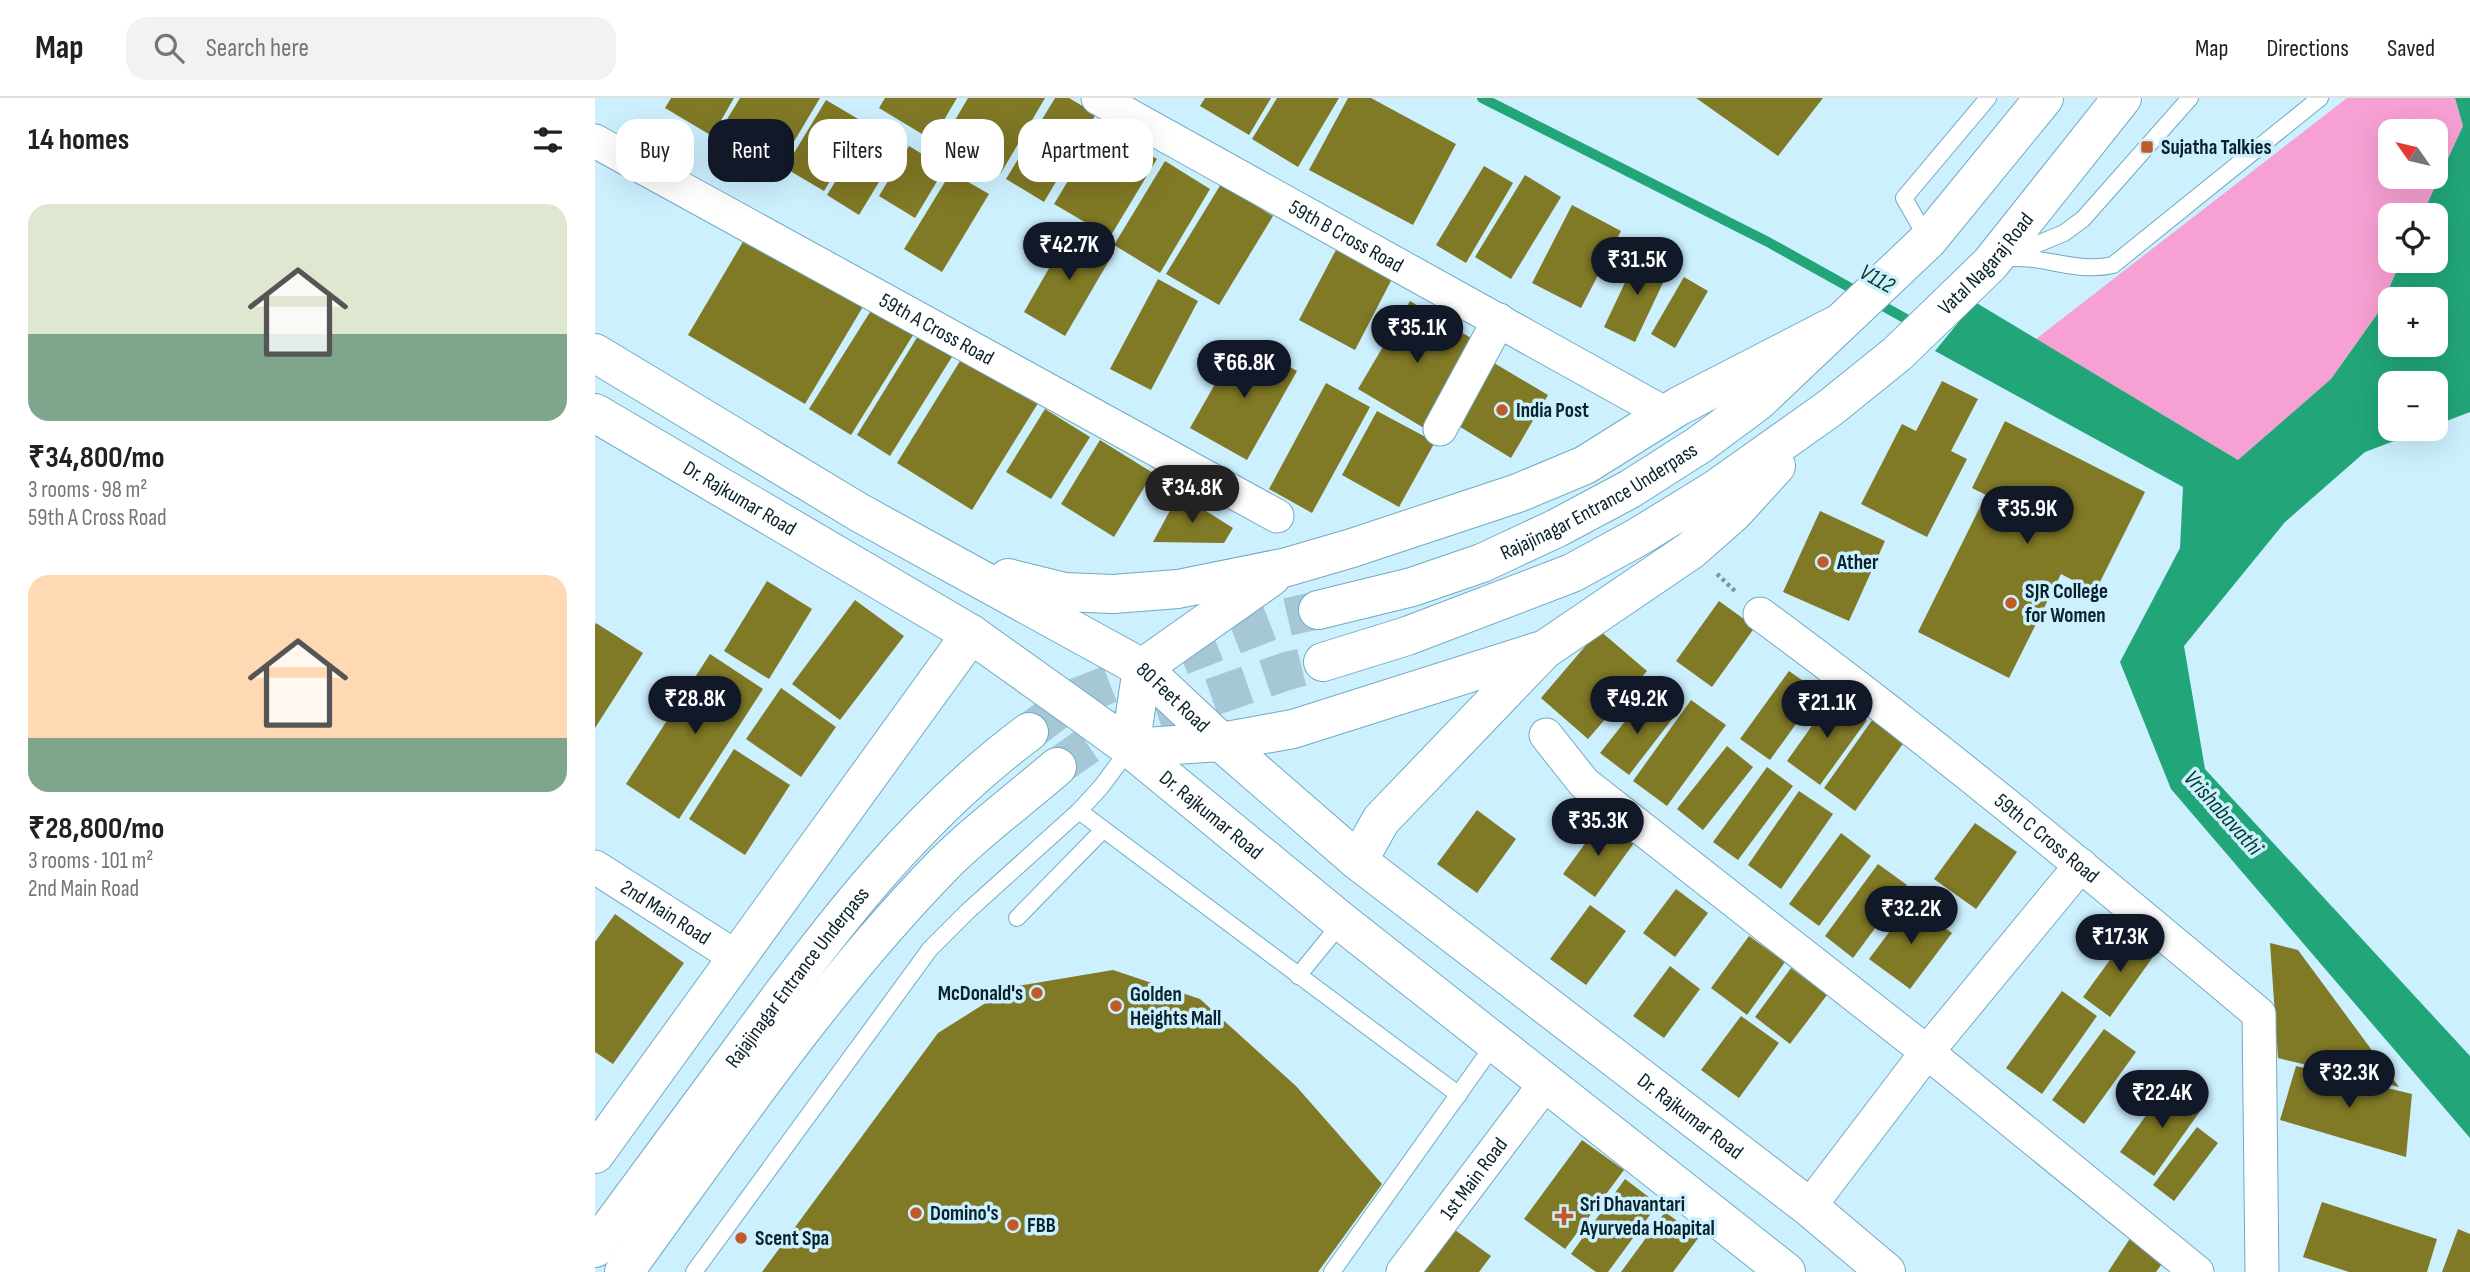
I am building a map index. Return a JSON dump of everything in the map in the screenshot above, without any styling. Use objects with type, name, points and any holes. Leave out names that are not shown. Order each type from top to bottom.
[{"type":"main road","points":[[595,352],[860,513],[961,567],[1064,592],[1112,594],[1178,589],[1287,567],[1518,493],[1585,465],[1666,414],[1840,323],[1923,245],[2044,98]]},
{"type":"main road","name":"Vatal Nagaraj Road","points":[[1830,408],[1897,354],[1996,262],[2122,98]]},
{"type":"main road","name":"Rajajinagar Entrance Underpass","points":[[1318,610],[1412,587],[1482,563],[1557,528],[1630,489],[1699,445],[1757,402],[1840,323]]},
{"type":"main road","points":[[1358,861],[1381,820],[1544,650],[1691,550],[1734,512],[1830,408]]},
{"type":"main road","points":[[1323,662],[1407,636],[1572,573],[1638,537],[1716,489],[1830,408]]},
{"type":"main road","name":"Dr. Rajkumar Road","points":[[595,413],[971,634],[1130,748],[1342,922],[1786,1272]]},
{"type":"main road","name":"80 Feet Road","points":[[961,567],[1142,668],[1221,743],[1358,861]]},
{"type":"main road","points":[[1287,567],[1142,668],[1130,748],[1221,743],[1305,726],[1544,650]]},
{"type":"main road","points":[[595,1154],[971,634]]},
{"type":"main road","name":"Rajajinagar Entrance Underpass","points":[[595,1248],[799,971],[884,866],[969,781],[1029,732]]},
{"type":"main road","name":"Rajajinagar Entrance Underpass","points":[[624,1272],[801,1029],[853,963],[944,864],[982,828],[1057,767]]},
{"type":"main road","name":"Dr. Rajkumar Road","points":[[1358,861],[1809,1207],[1886,1272]]},
{"type":"street","name":"59th B Cross Road","points":[[1098,98],[1666,414]]},
{"type":"street","name":"59th A Cross Road","points":[[595,141],[1277,516]]},
{"type":"street","points":[[1440,429],[1499,320]]},
{"type":"street","name":"59th C Cross Road","points":[[1759,614],[1821,659],[2081,865],[2259,1014],[2262,1272]]},
{"type":"street","points":[[1546,735],[1584,782],[1927,1052],[2197,1272]]},
{"type":"street","points":[[1809,1207],[1927,1052],[2081,865]]},
{"type":"street","name":"2nd Main Road","points":[[595,867],[736,957]]},
{"type":"street","name":"1st Main Road","points":[[1403,1272],[1545,1084]]},
{"type":"lane","points":[[1923,245],[1904,198],[1989,98]]},
{"type":"lane","points":[[1996,262],[2064,233],[2083,219],[2190,98]]},
{"type":"lane","points":[[1996,262],[2026,257],[2087,269],[2113,265],[2320,98]]},
{"type":"lane","points":[[694,1272],[930,949],[1079,811],[1130,748]]},
{"type":"lane","points":[[1079,811],[1102,831],[1459,1095]]},
{"type":"lane","points":[[1017,918],[1102,831]]},
{"type":"lane","points":[[1298,976],[1342,922]]},
{"type":"lane","points":[[1332,1272],[1495,1044]]},
{"type":"path","points":[[1691,550],[1759,614]]},
{"type":"shaded area","points":[[2347,98],[2455,98],[2463,126],[2448,159],[2448,119],[2378,119],[2378,189],[2434,189],[2428,203],[2378,203],[2378,273],[2396,273],[2390,287],[2378,287],[2378,313],[2331,379],[2238,460],[2036,339]]},
{"type":"water","name":"Vrishabavathi","points":[[2455,98],[2470,98],[2470,412],[2448,420],[2448,371],[2378,371],[2378,441],[2394,441],[2365,452],[2285,522],[2184,646],[2205,769],[2470,1056],[2470,1138],[2171,789],[2120,662],[2180,548],[2183,487],[1935,351],[1975,302],[2238,460],[2331,379],[2378,313],[2378,357],[2448,357],[2448,287],[2390,287],[2396,273],[2448,273],[2448,203],[2428,203],[2434,189],[2448,189],[2448,159],[2463,126]]},
{"type":"building","points":[[671,98],[734,98],[722,119],[708,119],[708,134],[694,125],[694,119],[683,119],[665,108]]},
{"type":"building","points":[[740,98],[820,98],[794,142],[794,119],[727,119]]},
{"type":"building","points":[[885,98],[957,98],[944,119],[921,119],[921,133],[907,125],[907,119],[897,119],[879,108]]},
{"type":"building","points":[[968,98],[1045,98],[1033,119],[1018,119],[1018,144],[1004,168],[1004,119],[956,119]]},
{"type":"building","points":[[1055,98],[1069,98],[1096,114],[1093,119],[1042,119]]},
{"type":"building","points":[[1205,98],[1271,98],[1249,135],[1200,106]]},
{"type":"building","points":[[1277,98],[1339,98],[1298,167],[1252,139]]},
{"type":"building","points":[[1348,98],[1371,98],[1456,144],[1413,225],[1309,170]]},
{"type":"building","points":[[1696,98],[1823,98],[1778,156]]},
{"type":"building","points":[[826,100],[858,119],[815,119]]},
{"type":"building","points":[[808,130],[808,182],[794,173],[794,153]]},
{"type":"building","points":[[909,146],[921,153],[921,182],[937,182],[915,218],[879,196],[887,182],[907,182]]},
{"type":"building","points":[[1018,159],[1018,182],[1056,182],[1044,202],[1006,179]]},
{"type":"building","points":[[1165,161],[1210,189],[1160,273],[1114,245]]},
{"type":"building","points":[[1484,166],[1513,183],[1466,263],[1436,245]]},
{"type":"building","points":[[1525,175],[1561,197],[1511,279],[1475,257]]},
{"type":"building","points":[[809,182],[829,182],[824,191]]},
{"type":"building","points":[[835,182],[879,182],[859,215],[827,195]]},
{"type":"building","points":[[945,182],[968,182],[989,194],[942,272],[904,249]]},
{"type":"building","points":[[1067,182],[1143,182],[1110,237],[1054,204]]},
{"type":"building","points":[[1221,184],[1273,216],[1219,305],[1166,274]]},
{"type":"building","points":[[1572,205],[1621,231],[1581,308],[1532,283]]},
{"type":"building","points":[[1072,228],[1114,252],[1065,336],[1024,312]]},
{"type":"building","points":[[747,235],[864,305],[805,404],[688,335]]},
{"type":"building","points":[[1337,248],[1393,277],[1355,350],[1299,320]]},
{"type":"building","points":[[1639,253],[1670,268],[1635,342],[1604,327]]},
{"type":"building","points":[[1684,277],[1708,291],[1675,348],[1651,334]]},
{"type":"building","points":[[1158,279],[1198,301],[1151,390],[1110,369]]},
{"type":"building","points":[[877,301],[918,327],[851,435],[809,409]]},
{"type":"building","points":[[1410,301],[1476,341],[1424,428],[1358,389]]},
{"type":"building","points":[[921,331],[955,352],[890,456],[857,435]]},
{"type":"building","points":[[1240,340],[1297,371],[1247,460],[1190,428]]},
{"type":"building","points":[[965,353],[1040,400],[972,510],[897,463]]},
{"type":"building","name":"India Post","points":[[1494,363],[1548,395],[1511,458],[1457,425]]},
{"type":"building","points":[[1942,381],[1978,399],[1951,451],[1967,459],[1927,537],[1861,504],[1902,424],[1916,431]]},
{"type":"building","points":[[1326,383],[1370,407],[1312,513],[1269,489]]},
{"type":"building","points":[[1045,409],[1090,437],[1051,499],[1006,472]]},
{"type":"building","points":[[1377,411],[1435,442],[1399,507],[1342,475]]},
{"type":"building","points":[[2005,421],[2145,492],[2095,592],[2061,574],[2009,678],[1918,632],[1986,495],[1972,488]]},
{"type":"building","points":[[1100,440],[1153,473],[1114,537],[1061,504]]},
{"type":"building","points":[[1179,494],[1233,528],[1224,543],[1153,542]]},
{"type":"building","points":[[1820,511],[1885,541],[1849,621],[1783,592]]},
{"type":"building","points":[[767,581],[812,609],[769,679],[724,651]]},
{"type":"building","points":[[855,600],[904,636],[840,720],[792,684]]},
{"type":"building","points":[[1719,601],[1755,627],[1712,687],[1676,661]]},
{"type":"building","points":[[596,623],[643,653],[595,728],[595,625]]},
{"type":"building","points":[[1599,630],[1647,671],[1588,739],[1541,698]]},
{"type":"building","points":[[710,654],[763,689],[679,819],[626,784]]},
{"type":"building","points":[[1789,671],[1819,692],[1770,760],[1740,739]]},
{"type":"building","points":[[781,688],[836,727],[801,777],[746,739]]},
{"type":"building","points":[[1645,696],[1673,718],[1629,775],[1600,753]]},
{"type":"building","points":[[1833,696],[1867,720],[1820,785],[1787,761]]},
{"type":"building","points":[[1691,700],[1726,725],[1667,806],[1633,781]]},
{"type":"building","points":[[1875,716],[1907,738],[1855,811],[1824,788]]},
{"type":"building","points":[[1727,746],[1753,767],[1703,830],[1677,809]]},
{"type":"building","points":[[734,749],[790,785],[745,855],[689,819]]},
{"type":"building","points":[[1767,767],[1793,786],[1738,860],[1713,842]]},
{"type":"building","points":[[1799,791],[1833,814],[1781,889],[1748,865]]},
{"type":"building","points":[[1477,810],[1516,839],[1477,893],[1437,864]]},
{"type":"building","points":[[1602,820],[1634,843],[1595,897],[1563,874]]},
{"type":"building","points":[[1975,823],[2017,852],[1976,909],[1934,879]]},
{"type":"building","points":[[1841,833],[1871,856],[1819,926],[1789,904]]},
{"type":"building","points":[[1878,864],[1907,885],[1853,958],[1825,936]]},
{"type":"building","points":[[1676,889],[1708,913],[1675,957],[1643,933]]},
{"type":"building","points":[[1911,903],[1952,933],[1910,989],[1869,959]]},
{"type":"building","points":[[1590,905],[1626,931],[1586,985],[1550,959]]},
{"type":"building","points":[[615,914],[684,963],[613,1064],[595,1052],[595,942]]},
{"type":"building","points":[[2131,931],[2158,950],[2110,1017],[2083,997]]},
{"type":"building","points":[[1749,936],[1785,962],[1747,1015],[1711,988]]},
{"type":"building","points":[[2270,943],[2298,950],[2399,1087],[2278,1058]]},
{"type":"building","points":[[1670,966],[1700,989],[1664,1038],[1633,1016]]},
{"type":"building","points":[[1791,968],[1827,995],[1790,1044],[1755,1017]]},
{"type":"building","points":[[1113,970],[1200,999],[1296,1086],[1382,1184],[1318,1272],[762,1272],[938,1033],[1011,987]]},
{"type":"building","points":[[2062,991],[2097,1016],[2042,1094],[2006,1068]]},
{"type":"building","points":[[1741,1016],[1779,1043],[1739,1098],[1701,1070]]},
{"type":"building","points":[[2104,1029],[2136,1052],[2084,1124],[2052,1100]]},
{"type":"building","points":[[2296,1066],[2412,1094],[2406,1157],[2280,1120]]},
{"type":"building","points":[[2169,1083],[2203,1107],[2154,1176],[2120,1152]]},
{"type":"building","points":[[2197,1127],[2218,1143],[2174,1201],[2153,1185]]},
{"type":"building","points":[[1582,1140],[1624,1170],[1565,1249],[1524,1219]]},
{"type":"building","points":[[1625,1179],[1658,1204],[1608,1272],[1596,1272],[1571,1254]]},
{"type":"building","points":[[2322,1202],[2437,1239],[2427,1272],[2349,1272],[2303,1257]]},
{"type":"building","points":[[1665,1212],[1699,1237],[1673,1272],[1621,1272]]},
{"type":"building","points":[[2458,1229],[2470,1234],[2470,1272],[2442,1272]]},
{"type":"building","points":[[1455,1230],[1491,1256],[1479,1272],[1424,1272]]},
{"type":"building","points":[[2131,1237],[2165,1260],[2156,1272],[2108,1272]]},
{"type":"waterway","name":"V112","points":[[1482,98],[1768,242],[1917,325]]},
{"type":"tunnel","points":[[1029,732],[1074,698],[1274,620],[1318,610]]},
{"type":"tunnel","points":[[1057,767],[1101,736],[1287,671],[1323,662]]},
{"type":"place","name":"Sujatha Talkies","points":[[2147,147]]},
{"type":"place","name":"India Post","points":[[1502,410]]},
{"type":"place","name":"Ather","points":[[1823,562]]},
{"type":"place","name":"SJR College for Women","points":[[2011,603]]},
{"type":"place","name":"McDonald's","points":[[1037,993]]},
{"type":"place","name":"Golden Heights Mall","points":[[1116,1006]]},
{"type":"place","name":"Domino's","points":[[916,1213]]},
{"type":"place","name":"Sri Dhavantari Ayurveda Hoapital","points":[[1564,1216]]},
{"type":"place","name":"FBB","points":[[1013,1225]]},
{"type":"place","name":"Scent Spa","points":[[741,1238]]}]
